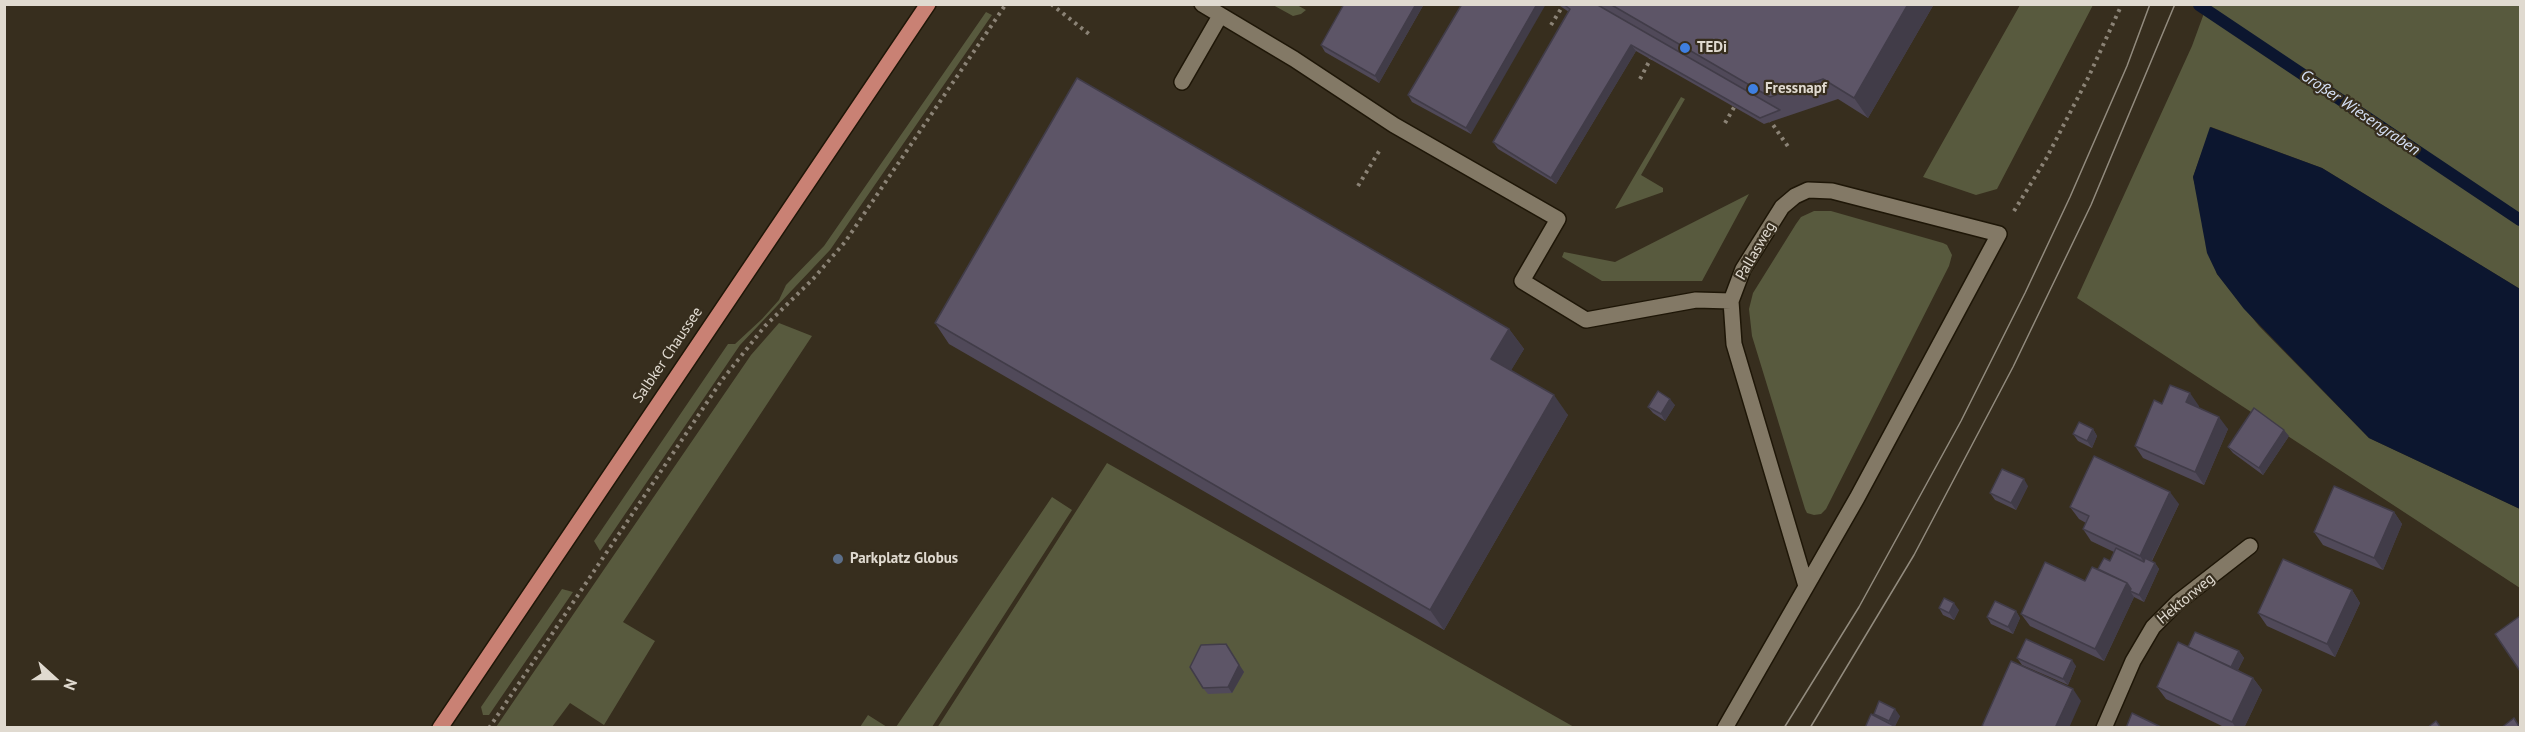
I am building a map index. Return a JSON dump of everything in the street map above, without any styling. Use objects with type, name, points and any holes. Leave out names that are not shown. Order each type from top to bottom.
[{"type":"main road","name":"Salbker Chaussee","points":[[440,728],[928,4]]},
{"type":"street","points":[[1202,4],[1294,59],[1388,120],[1558,219],[1522,281],[1586,320],[1696,300],[1731,301]]},
{"type":"street","points":[[1182,82],[1220,16]]},
{"type":"street","name":"Pallasweg","points":[[1806,586],[1737,359],[1731,330],[1731,301],[1743,269],[1778,213],[1795,196],[1808,190],[1832,191],[1999,234]]},
{"type":"street","points":[[1725,728],[1857,498],[1999,234]]},
{"type":"street","name":"Hektorweg","points":[[2104,728],[2133,661],[2153,627],[2178,602],[2250,546]]},
{"type":"path","points":[[489,728],[722,380],[765,326],[813,279],[845,242],[1006,4]]},
{"type":"path","points":[[1051,4],[1089,34]]},
{"type":"path","points":[[1551,25],[1564,4]]},
{"type":"path","points":[[1999,234],[2042,166],[2088,78],[2121,4]]},
{"type":"path","points":[[1640,79],[1653,53],[1663,58]]},
{"type":"path","points":[[1725,123],[1738,100]]},
{"type":"path","points":[[1767,117],[1789,148]]},
{"type":"path","points":[[1358,186],[1380,149]]},
{"type":"green space","points":[[1273,5],[1297,5],[1306,10],[1293,16]]},
{"type":"green space","points":[[2020,5],[2093,5],[1997,189],[1976,195],[1923,177]]},
{"type":"green space","points":[[2207,5],[2520,5],[2520,289],[2322,168],[2211,127],[2193,177],[2217,274],[2259,326],[2369,438],[2520,509],[2520,588],[2077,298],[2192,46]]},
{"type":"green space","points":[[986,12],[992,15],[830,250],[740,345],[600,551],[594,541],[728,344],[735,344],[762,319],[779,300],[786,285],[824,246]]},
{"type":"green space","points":[[1681,97],[1685,99],[1641,175],[1663,188],[1663,192],[1615,209]]},
{"type":"green space","points":[[1749,194],[1702,281],[1602,281],[1562,257],[1564,252],[1615,262]]},
{"type":"green space","points":[[1814,211],[1831,211],[1943,243],[1947,245],[1952,255],[1949,266],[1826,509],[1821,514],[1814,515],[1807,513],[1805,509],[1752,336],[1749,309],[1753,293],[1796,224],[1801,217]]},
{"type":"green space","points":[[779,323],[812,336],[623,622],[655,641],[604,725],[570,703],[552,727],[496,727],[751,355]]},
{"type":"green space","points":[[1107,463],[1574,727],[937,728]]},
{"type":"green space","points":[[1052,497],[1072,510],[932,727],[896,727]]},
{"type":"green space","points":[[562,589],[573,592],[489,715],[483,715],[481,707]]},
{"type":"green space","points":[[868,715],[887,727],[860,727]]},
{"type":"water","points":[[2210,127],[2322,168],[2520,289],[2520,509],[2369,438],[2244,309],[2217,274],[2207,253],[2193,177]]},
{"type":"building","points":[[1344,4],[1416,4],[1375,76],[1321,45]]},
{"type":"building","points":[[1462,4],[1537,4],[1466,128],[1408,95]]},
{"type":"building","points":[[1563,4],[1596,4],[1780,110],[1760,118],[1631,45],[1551,178],[1493,142],[1570,9]]},
{"type":"building","points":[[1610,4],[1908,4],[1854,98],[1823,79],[1770,97]]},
{"type":"building","points":[[1077,78],[1509,329],[1491,359],[1554,395],[1430,610],[935,323]]},
{"type":"building","points":[[2170,385],[2190,393],[2186,402],[2219,417],[2195,472],[2135,446],[2154,400],[2162,404]]},
{"type":"building","points":[[1658,391],[1670,399],[1661,414],[1648,407]]},
{"type":"building","points":[[2254,408],[2284,430],[2259,468],[2228,447]]},
{"type":"building","points":[[2079,422],[2093,429],[2087,441],[2073,434]]},
{"type":"building","points":[[2094,456],[2170,492],[2140,556],[2083,529],[2089,516],[2070,507]]},
{"type":"building","points":[[2002,469],[2024,479],[2011,503],[1990,493]]},
{"type":"building","points":[[2334,486],[2394,512],[2374,558],[2314,532]]},
{"type":"building","points":[[2116,548],[2144,562],[2145,558],[2155,563],[2139,595],[2130,591],[2127,583],[2098,569],[2104,558],[2110,561]]},
{"type":"building","points":[[2283,559],[2352,590],[2327,644],[2258,613]]},
{"type":"building","points":[[2045,562],[2085,581],[2092,567],[2127,583],[2095,649],[2021,614]]},
{"type":"building","points":[[1944,598],[1954,603],[1949,613],[1939,608]]},
{"type":"building","points":[[1995,601],[2016,611],[2008,627],[1987,617]]},
{"type":"building","points":[[2520,616],[2520,671],[2495,634]]},
{"type":"building","points":[[2195,632],[2239,651],[2231,667],[2188,647]]},
{"type":"building","points":[[2026,639],[2072,660],[2063,679],[2017,658]]},
{"type":"building","points":[[2178,642],[2253,678],[2232,722],[2157,687]]},
{"type":"building","points":[[1226,644],[1239,665],[1228,687],[1203,688],[1190,667],[1201,645]]},
{"type":"building","points":[[2011,661],[2073,689],[2055,728],[1987,728],[1982,726]]},
{"type":"building","points":[[1879,701],[1895,709],[1889,721],[1874,714]]},
{"type":"building","points":[[2132,713],[2163,728],[2126,728]]},
{"type":"building","points":[[1871,714],[1898,728],[1865,728]]},
{"type":"building","points":[[2514,718],[2520,728],[2501,728]]},
{"type":"building","points":[[2436,721],[2441,728],[2427,728]]},
{"type":"waterway","name":"Großer Wiesengraben","points":[[2199,5],[2520,220]]},
{"type":"tram line","points":[[1784,728],[1859,607],[1961,421],[2070,197],[2127,66],[2150,4]]},
{"type":"tram line","points":[[1810,728],[1914,555],[2013,367],[2091,205],[2175,4]]},
{"type":"place","name":"TEDi","points":[[1685,48]]},
{"type":"place","name":"Fressnapf","points":[[1753,89]]},
{"type":"place","name":"Parkplatz Globus","points":[[838,559]]}]
